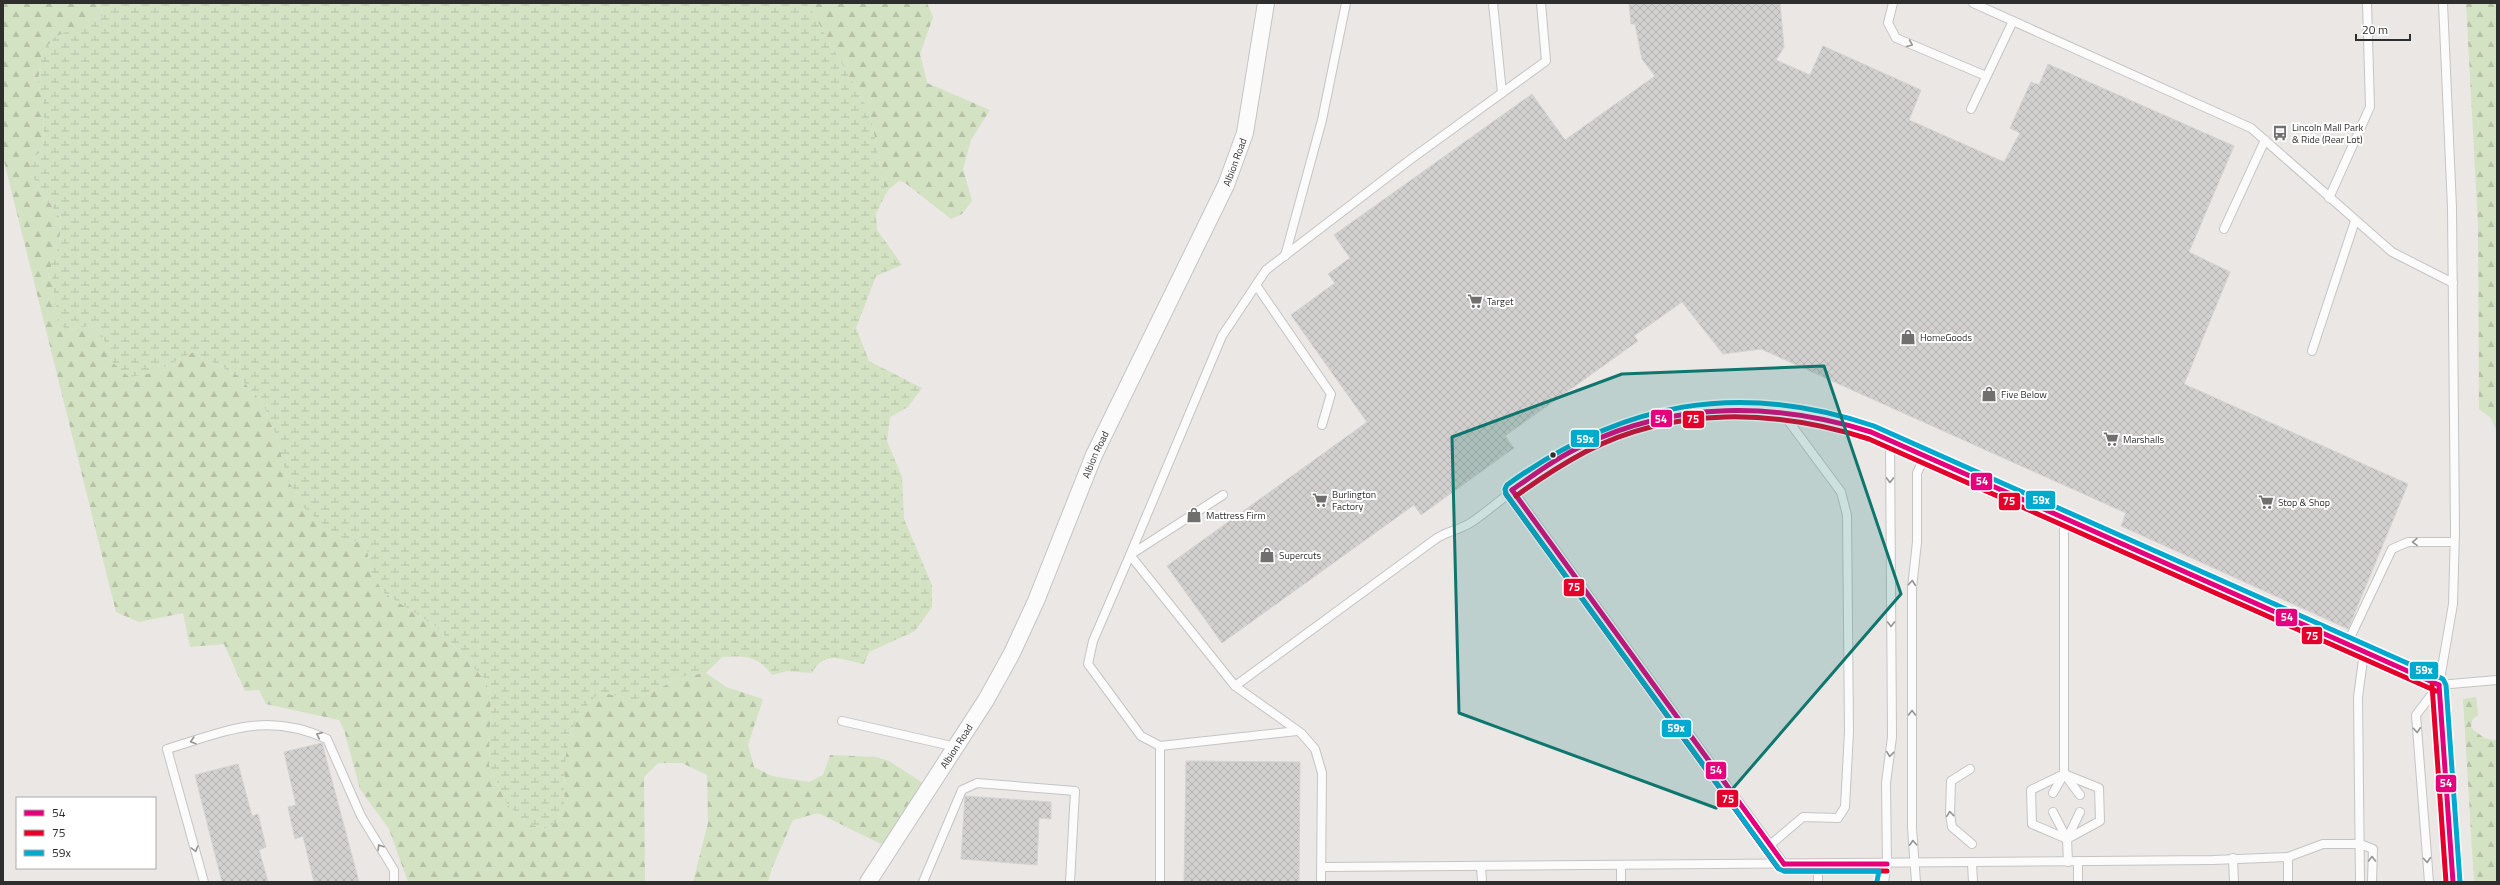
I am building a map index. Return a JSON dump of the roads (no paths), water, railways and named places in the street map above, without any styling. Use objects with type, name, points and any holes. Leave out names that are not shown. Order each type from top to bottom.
[{"type":"street","name":"Albion Road","points":[[868,882],[956,747],[1012,653],[1036,601],[1094,456],[1234,167],[1249,115],[1266,3]]},
{"type":"lane","points":[[1284,256],[1322,120],[1346,3]]},
{"type":"lane","points":[[1493,3],[1502,93]]},
{"type":"lane","points":[[1297,731],[1160,746],[1141,736],[1088,664],[1093,641],[1222,336],[1266,270],[1411,159],[1546,61],[1541,3]]},
{"type":"lane","points":[[1893,3],[1888,23],[1896,38],[1986,76]]},
{"type":"lane","points":[[1973,3],[2251,128],[2392,252],[2453,283]]},
{"type":"lane","points":[[2329,198],[2370,107],[2367,3]]},
{"type":"lane","points":[[2443,3],[2453,283],[2454,542],[2453,604],[2439,685],[2452,882]]},
{"type":"lane","points":[[1971,109],[2013,21]]},
{"type":"lane","points":[[2224,230],[2265,140]]},
{"type":"lane","points":[[2312,352],[2356,221]]},
{"type":"lane","points":[[1256,285],[1331,394],[1322,425]]},
{"type":"lane","points":[[1235,686],[1437,538],[1471,523],[1512,490],[1560,456],[1596,437],[1627,425],[1657,417],[1713,408],[1781,411],[1823,418],[1871,432],[2439,685],[2497,680]]},
{"type":"lane","points":[[1770,845],[1803,817],[1838,818],[1845,807],[1848,732],[1847,515],[1841,492],[1781,411]]},
{"type":"lane","points":[[1884,882],[1887,864],[1886,783],[1892,737],[1890,441]]},
{"type":"lane","points":[[1916,882],[1914,863],[1912,588],[1917,542],[1916,473],[1926,456]]},
{"type":"lane","points":[[1512,490],[1784,864]]},
{"type":"lane","points":[[1130,555],[1223,495]]},
{"type":"lane","points":[[2052,793],[2064,774],[2064,518]]},
{"type":"lane","points":[[2347,644],[2392,549],[2408,542],[2454,542]]},
{"type":"lane","points":[[1130,555],[1235,686],[1297,731],[1315,749],[1322,773],[1320,882]]},
{"type":"lane","points":[[2360,882],[2358,697],[2364,652]]},
{"type":"lane","points":[[2428,882],[2416,715],[2439,685]]},
{"type":"lane","points":[[842,722],[956,747]]},
{"type":"lane","points":[[204,882],[167,749],[238,728],[266,723],[308,730],[327,739],[361,816],[394,870],[394,882]]},
{"type":"lane","points":[[1160,746],[1160,882]]},
{"type":"lane","points":[[1970,769],[1951,781],[1950,814],[1952,827],[1972,844]]},
{"type":"lane","points":[[2064,774],[2080,794]]},
{"type":"lane","points":[[2064,774],[2099,788],[2100,821],[2067,839],[2032,824],[2031,790],[2064,774]]},
{"type":"lane","points":[[923,882],[962,790],[977,782],[1075,791],[1070,882]]},
{"type":"lane","points":[[2053,812],[2067,839],[2068,862]]},
{"type":"lane","points":[[2067,839],[2080,812]]},
{"type":"lane","points":[[1321,867],[2068,862],[2288,857],[2323,844],[2360,844],[2372,849],[2372,882]]},
{"type":"lane","points":[[2288,857],[2288,882]]},
{"type":"lane","points":[[2233,858],[2234,882]]},
{"type":"lane","points":[[2078,861],[2078,882]]},
{"type":"lane","points":[[1972,863],[1973,882]]},
{"type":"lane","points":[[1818,864],[1818,882]]},
{"type":"lane","points":[[1481,866],[1482,882]]},
{"type":"lane","points":[[1621,866],[1621,882]]},
{"type":"place","name":"Lincoln Mall Park & Ride (Rear Lot)","points":[[2280,133]]},
{"type":"place","name":"Target","points":[[1475,301]]},
{"type":"place","name":"HomeGoods","points":[[1908,337]]},
{"type":"place","name":"Five Below","points":[[1989,394]]},
{"type":"place","name":"Marshalls","points":[[2111,439]]},
{"type":"place","name":"Burlington Factory","points":[[1320,500]]},
{"type":"place","name":"Stop & Shop","points":[[2266,502]]},
{"type":"place","name":"Mattress Firm","points":[[1194,515]]},
{"type":"place","name":"Supercuts","points":[[1267,555]]}]
